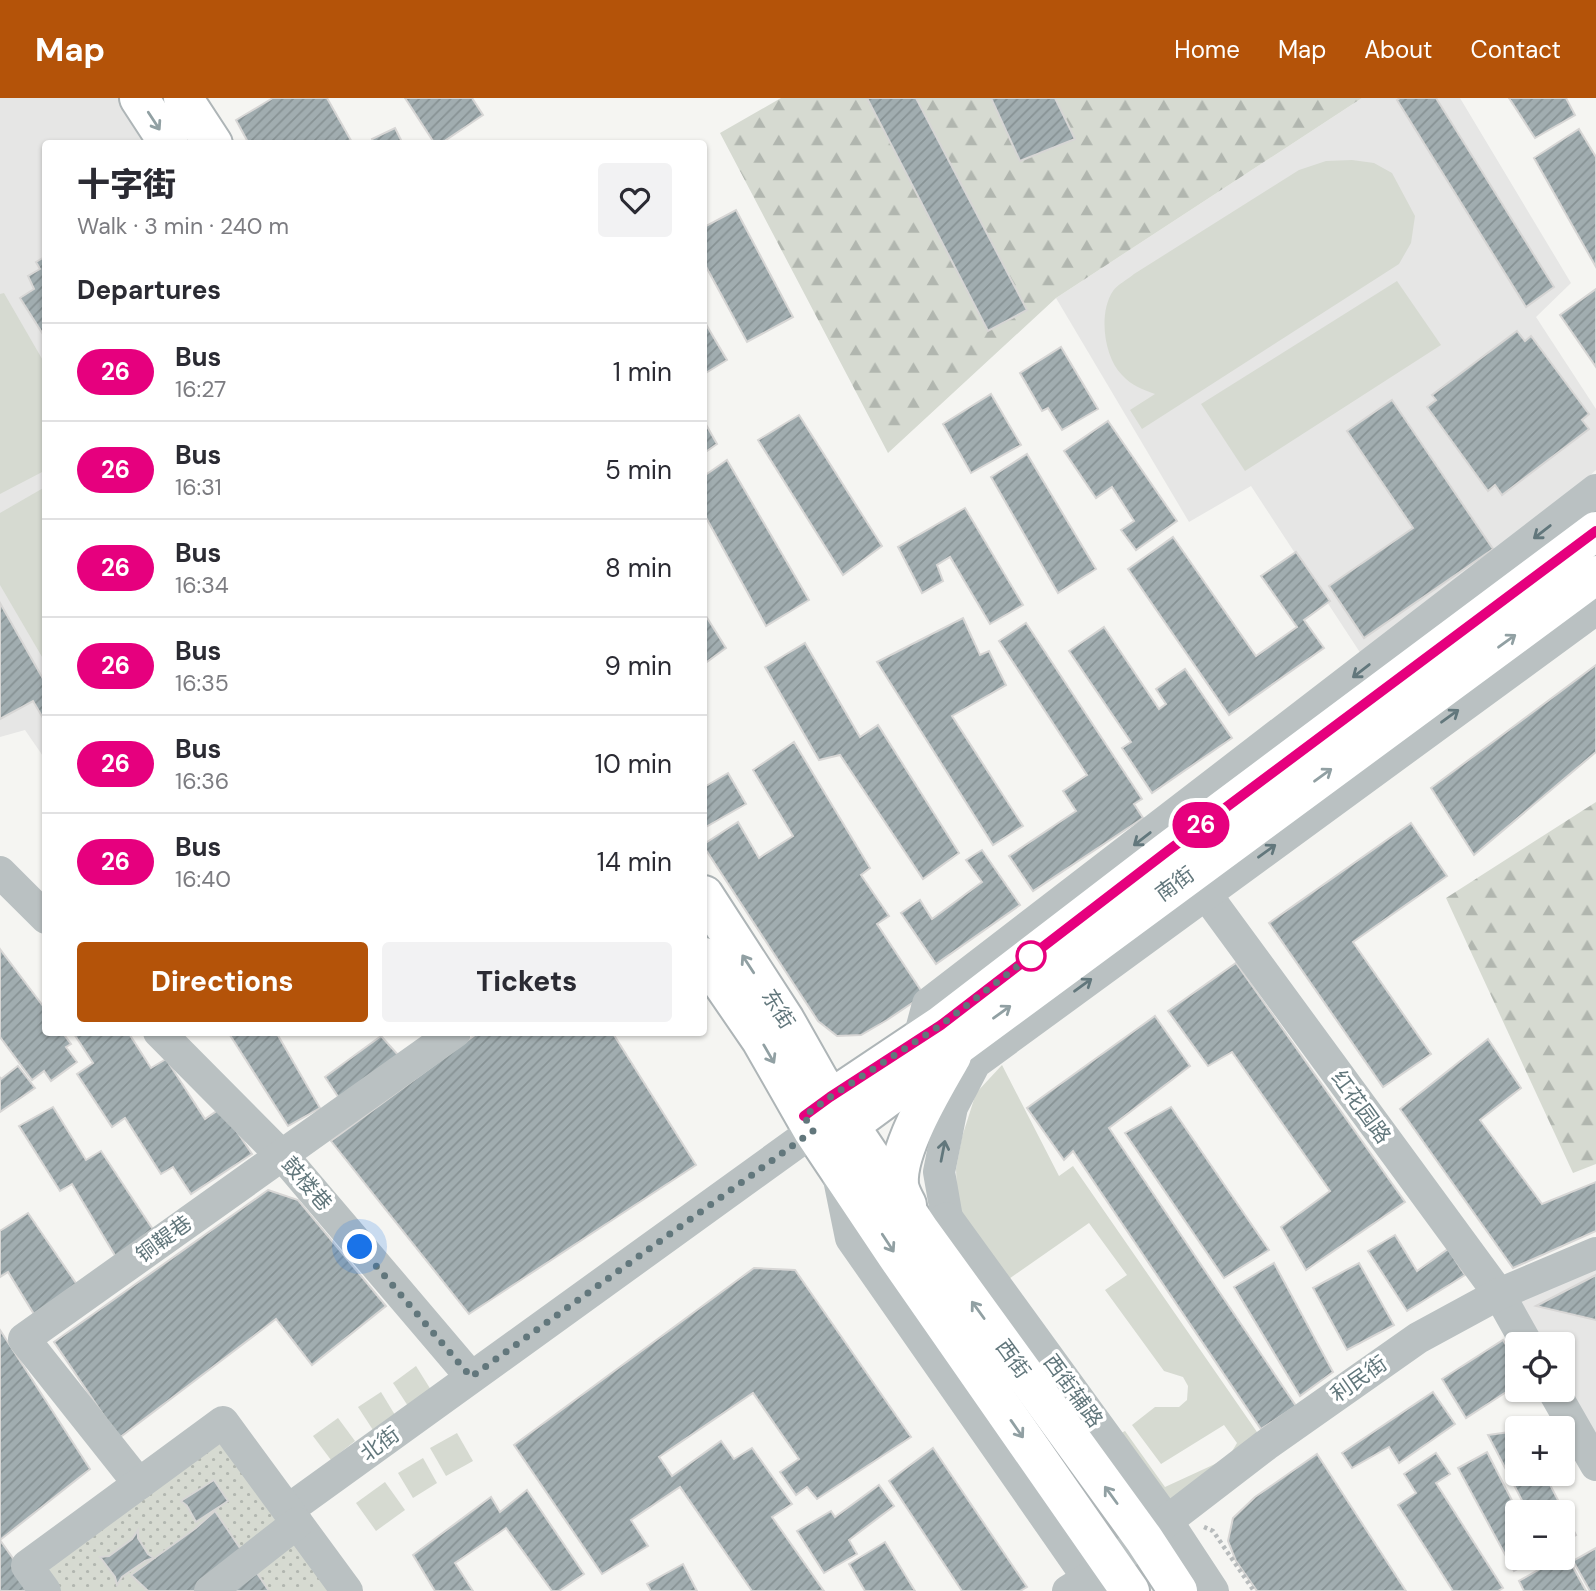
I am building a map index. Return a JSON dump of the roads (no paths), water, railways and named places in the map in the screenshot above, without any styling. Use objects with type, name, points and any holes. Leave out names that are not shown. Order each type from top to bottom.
[{"type":"main road","points":[[139,98],[166,140]]},
{"type":"main road","points":[[183,98],[210,140]]},
{"type":"main road","name":"南街","points":[[826,1129],[1169,850],[1596,531]]},
{"type":"main road","name":"南街","points":[[940,1034],[1200,883],[1596,575]]},
{"type":"main road","name":"东街","points":[[707,900],[785,1020],[826,1129]]},
{"type":"main road","name":"东街","points":[[707,961],[826,1129]]},
{"type":"main road","points":[[785,1020],[841,1064],[940,1034]]},
{"type":"main road","points":[[934,1225],[899,1188],[899,1166],[920,1113],[940,1034]]},
{"type":"main road","name":"西街","points":[[826,1129],[934,1225],[1156,1530],[1178,1591]]},
{"type":"main road","name":"西街","points":[[826,1129],[896,1255],[1099,1583]]},
{"type":"street","points":[[940,1034],[928,1004],[1596,491]]},
{"type":"street","points":[[934,1225],[939,1172],[952,1107],[975,1063],[1200,883],[1596,609]]},
{"type":"street","points":[[0,872],[42,914]]},
{"type":"street","name":"红花园路","points":[[1200,883],[1499,1294],[1520,1332]]},
{"type":"street","name":"鼓楼巷","points":[[163,1036],[281,1155],[471,1377]]},
{"type":"street","name":"铜鞮巷","points":[[139,1484],[24,1339],[449,1036]]},
{"type":"street","name":"北街","points":[[210,1591],[292,1517],[471,1377],[826,1129]]},
{"type":"street","name":"利民街","points":[[1099,1583],[1156,1530],[1266,1445],[1418,1338],[1499,1294],[1596,1253]]},
{"type":"street","points":[[1560,1402],[1596,1465]]},
{"type":"street","points":[[45,1591],[27,1566],[223,1422],[347,1591]]},
{"type":"street","points":[[1156,1530],[1213,1591]]}]
